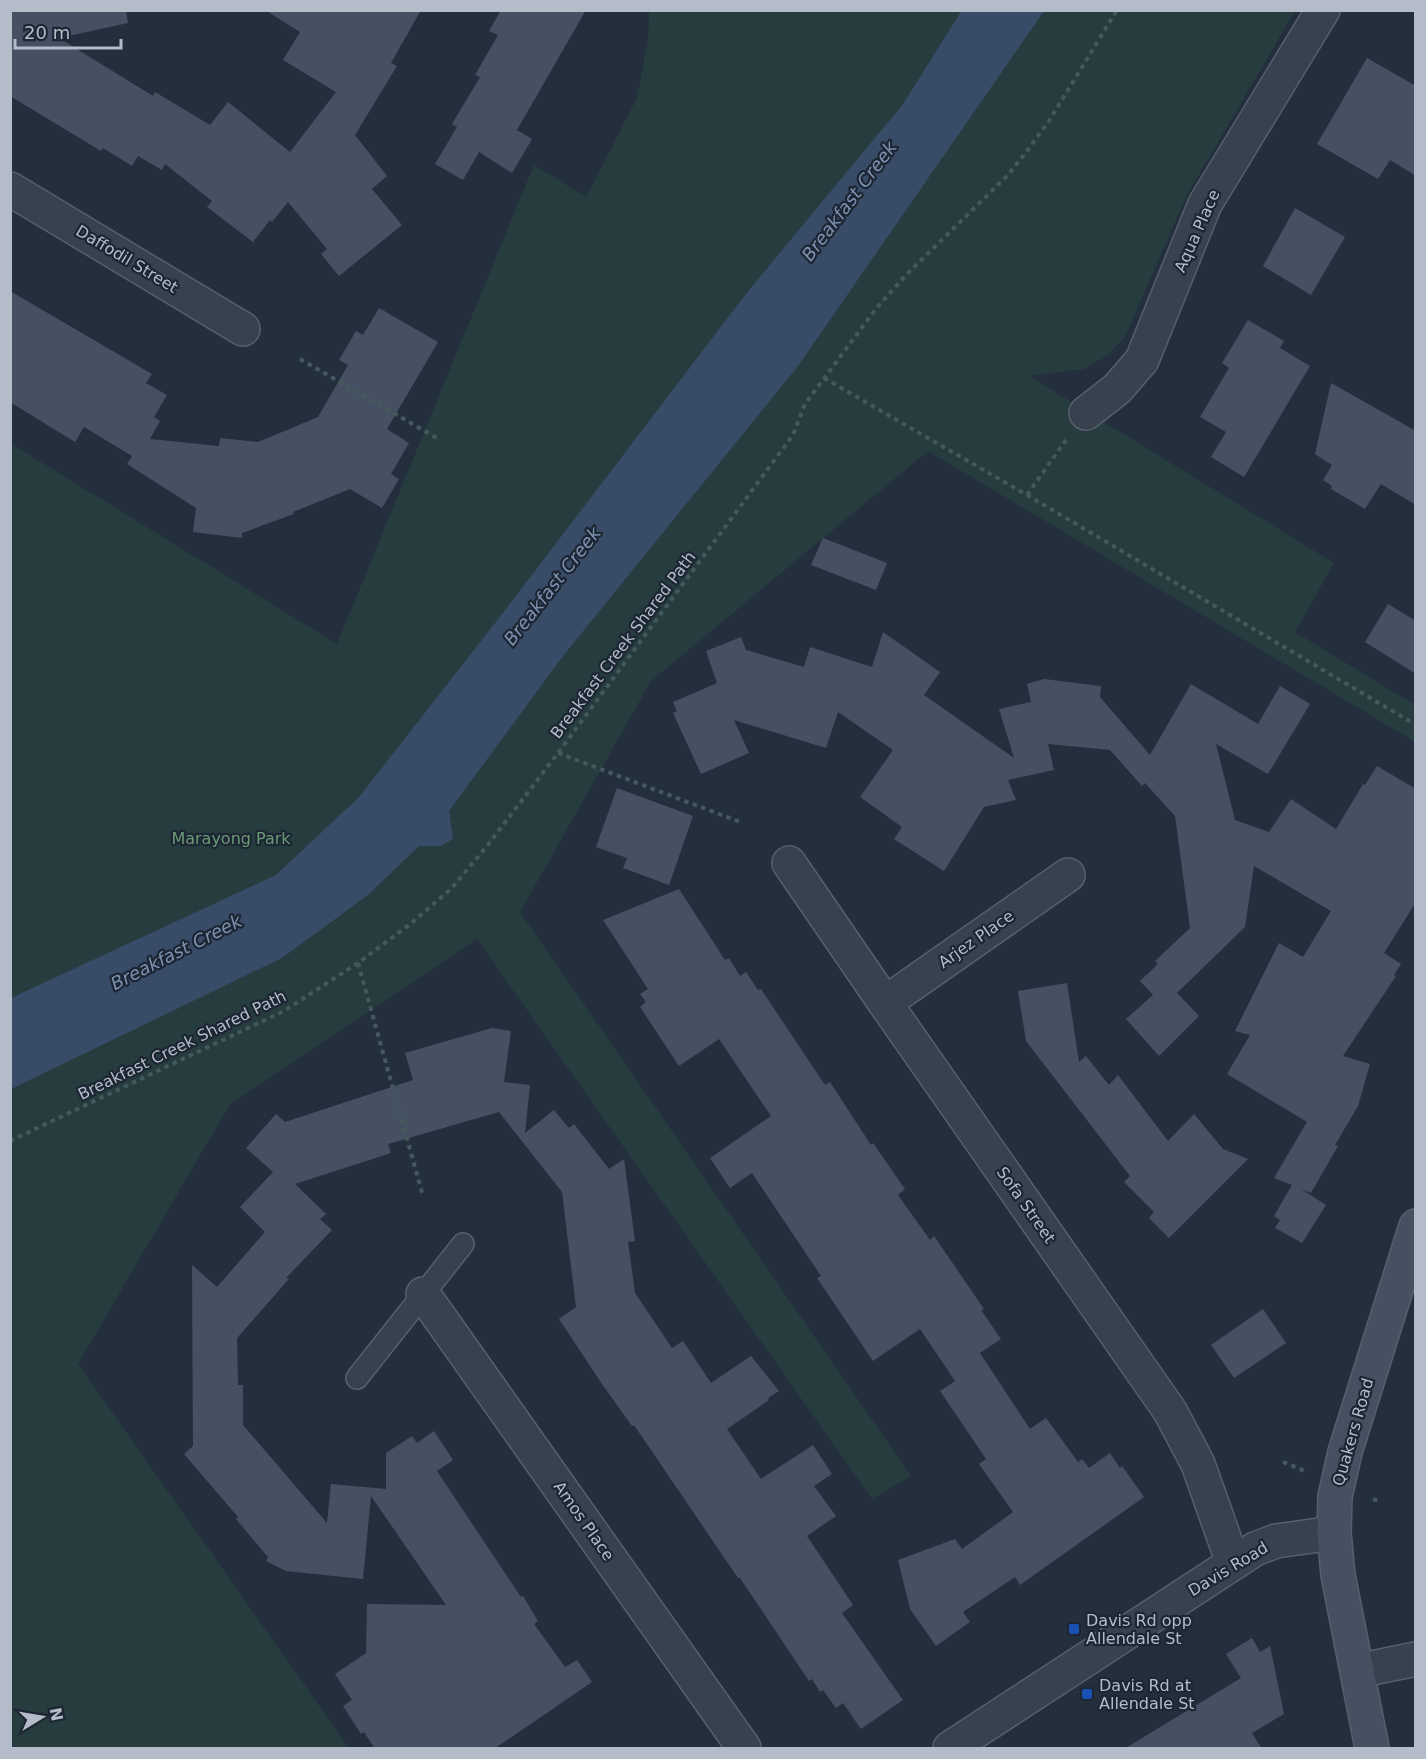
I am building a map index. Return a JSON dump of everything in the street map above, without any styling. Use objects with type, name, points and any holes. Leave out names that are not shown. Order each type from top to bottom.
[{"type":"main road","name":"Quakers Road","points":[[1372,1749],[1338,1575],[1334,1533],[1335,1497],[1346,1452],[1416,1226]]},
{"type":"street","name":"Aqua Place","points":[[1086,413],[1117,389],[1142,360],[1205,204],[1323,10]]},
{"type":"street","name":"Daffodil Street","points":[[10,189],[243,329]]},
{"type":"street","name":"Sofa Street","points":[[789,863],[1170,1411],[1198,1464],[1233,1563]]},
{"type":"street","name":"Arjez Place","points":[[885,1003],[1068,874]]},
{"type":"street","name":"Amos Place","points":[[423,1294],[744,1749]]},
{"type":"street","name":"Davis Road","points":[[955,1747],[1255,1549],[1276,1541],[1334,1533]]},
{"type":"street","points":[[1357,1671],[1416,1659]]},
{"type":"lane","points":[[357,1378],[463,1244]]},
{"type":"path","name":"Breakfast Creek Shared Path","points":[[10,1141],[284,1011],[358,963],[409,925],[451,889],[558,753],[793,435],[805,404],[875,310],[906,274],[1007,176],[1024,155],[1049,121],[1117,10]]},
{"type":"path","points":[[300,359],[437,438]]},
{"type":"path","points":[[824,378],[1416,725]]},
{"type":"path","points":[[1027,495],[1086,413]]},
{"type":"path","points":[[558,753],[743,823]]},
{"type":"path","points":[[358,963],[423,1197]]},
{"type":"path","points":[[1283,1462],[1306,1471]]},
{"type":"path","points":[[1373,1499],[1381,1502]]},
{"type":"green space","name":"Marayong Park","points":[[649,11],[1295,11],[1187,195],[1125,337],[1108,355],[1084,369],[1029,376],[1334,563],[1295,632],[1415,705],[1415,742],[928,451],[651,681],[520,912],[911,1476],[872,1499],[477,939],[230,1104],[78,1364],[349,1748],[11,1748],[10,443],[337,644],[534,165],[586,197],[637,98],[648,40]]},
{"type":"water","name":"Breakfast Creek","points":[[962,10],[1044,11],[798,366],[563,656],[449,811],[453,839],[441,846],[419,846],[368,895],[282,958],[11,1089],[11,998],[276,875],[359,797],[506,609],[745,295],[903,104]]},
{"type":"building","points":[[10,10],[126,10],[128,23],[59,38],[153,96],[155,92],[210,125],[228,102],[290,152],[336,92],[283,60],[300,32],[265,10],[421,10],[391,63],[397,66],[355,135],[387,176],[372,189],[402,225],[339,276],[321,254],[327,249],[288,202],[253,242],[207,207],[212,201],[165,164],[162,170],[138,156],[132,166],[103,148],[101,151],[10,96]]},
{"type":"building","points":[[501,10],[586,10],[517,130],[532,139],[512,173],[479,152],[463,180],[435,164],[457,127],[452,124],[480,77],[475,75],[498,35],[489,31]]},
{"type":"building","points":[[1367,58],[1416,86],[1416,176],[1390,160],[1378,179],[1317,144]]},
{"type":"building","points":[[1295,208],[1345,237],[1311,295],[1263,266]]},
{"type":"building","points":[[10,291],[152,374],[146,383],[167,395],[154,417],[160,421],[150,439],[219,446],[220,438],[258,442],[318,417],[348,365],[339,360],[356,331],[363,335],[379,308],[438,342],[387,429],[409,443],[391,474],[399,479],[382,508],[350,489],[293,512],[294,514],[242,533],[242,538],[193,532],[196,508],[127,464],[132,456],[84,427],[75,442],[10,402]]},
{"type":"building","points":[[1248,320],[1284,341],[1280,348],[1310,366],[1244,477],[1211,457],[1226,432],[1200,417],[1229,368],[1222,363]]},
{"type":"building","points":[[1331,383],[1416,431],[1416,505],[1381,484],[1365,509],[1331,489],[1332,486],[1323,480],[1332,465],[1315,454]]},
{"type":"building","points":[[823,538],[887,563],[876,590],[811,565]]},
{"type":"building","points":[[1388,604],[1416,621],[1416,674],[1365,642]]},
{"type":"building","points":[[883,632],[940,672],[924,695],[1014,758],[999,709],[1031,702],[1027,684],[1044,679],[1101,686],[1100,697],[1150,755],[1191,684],[1258,724],[1280,686],[1310,704],[1268,774],[1216,744],[1235,820],[1269,832],[1291,799],[1336,829],[1363,784],[1365,785],[1377,766],[1416,789],[1416,902],[1384,953],[1401,964],[1394,975],[1396,976],[1343,1056],[1370,1064],[1358,1106],[1335,1145],[1338,1146],[1311,1193],[1301,1189],[1326,1205],[1302,1243],[1275,1228],[1280,1220],[1274,1216],[1292,1185],[1274,1178],[1307,1122],[1227,1074],[1250,1035],[1235,1031],[1279,943],[1303,957],[1331,911],[1254,866],[1245,927],[1177,993],[1199,1016],[1159,1056],[1126,1019],[1153,995],[1140,981],[1158,964],[1155,961],[1190,928],[1175,816],[1145,783],[1142,786],[1110,750],[1048,744],[1054,770],[1008,780],[1016,800],[984,807],[944,871],[894,839],[902,827],[860,797],[893,750],[838,712],[826,748],[734,720],[749,753],[701,774],[673,713],[677,711],[673,702],[717,683],[706,651],[741,637],[746,650],[804,667],[810,647],[872,667]]},
{"type":"building","points":[[617,788],[693,816],[669,885],[623,868],[627,858],[596,847]]},
{"type":"building","points":[[679,889],[725,960],[729,958],[740,976],[746,972],[758,990],[761,989],[825,1085],[830,1082],[871,1145],[873,1143],[905,1189],[898,1195],[930,1240],[934,1236],[984,1309],[981,1310],[1001,1339],[980,1353],[1030,1429],[1046,1418],[1078,1462],[1082,1459],[1089,1468],[1110,1453],[1144,1497],[1020,1585],[1015,1577],[963,1612],[970,1622],[936,1646],[910,1609],[898,1560],[955,1539],[962,1549],[1013,1512],[979,1464],[986,1459],[940,1391],[955,1381],[920,1329],[873,1361],[817,1278],[821,1276],[752,1173],[730,1188],[710,1158],[771,1116],[719,1039],[679,1066],[640,1007],[646,1002],[640,994],[648,989],[603,920]]},
{"type":"building","points":[[1067,983],[1079,1062],[1086,1056],[1109,1085],[1118,1075],[1168,1141],[1194,1114],[1223,1149],[1248,1159],[1169,1238],[1149,1218],[1154,1212],[1124,1182],[1130,1176],[1026,1041],[1018,991]]},
{"type":"building","points":[[492,1028],[511,1031],[504,1082],[530,1085],[525,1133],[554,1110],[569,1128],[574,1124],[609,1169],[624,1159],[635,1241],[628,1242],[635,1293],[672,1348],[683,1341],[711,1383],[751,1356],[779,1391],[727,1429],[761,1479],[813,1445],[832,1474],[814,1486],[836,1516],[807,1536],[853,1605],[842,1613],[903,1700],[861,1729],[843,1703],[836,1708],[823,1690],[820,1692],[812,1679],[809,1681],[559,1319],[576,1307],[562,1192],[499,1112],[388,1144],[391,1153],[295,1184],[326,1214],[320,1219],[332,1230],[286,1278],[289,1279],[237,1338],[238,1385],[243,1385],[243,1425],[327,1523],[331,1484],[386,1489],[386,1453],[412,1436],[417,1443],[434,1431],[453,1460],[437,1471],[521,1597],[523,1596],[538,1621],[534,1624],[565,1667],[577,1660],[592,1682],[494,1749],[375,1749],[364,1732],[361,1734],[343,1706],[352,1700],[335,1674],[366,1653],[367,1604],[446,1605],[371,1496],[363,1579],[286,1571],[266,1561],[268,1557],[236,1519],[238,1517],[184,1454],[193,1446],[192,1265],[217,1287],[265,1232],[240,1207],[273,1172],[246,1148],[276,1114],[285,1122],[413,1080],[405,1053]]},
{"type":"building","points":[[1263,1309],[1286,1343],[1234,1378],[1211,1345]]},
{"type":"building","points":[[1252,1638],[1260,1652],[1270,1646],[1284,1714],[1252,1733],[1262,1749],[1124,1749],[1241,1678],[1226,1654]]},
{"type":"place","name":"Davis Rd opp Allendale St","points":[[1074,1629]]},
{"type":"place","name":"Davis Rd at Allendale St","points":[[1087,1694]]}]
